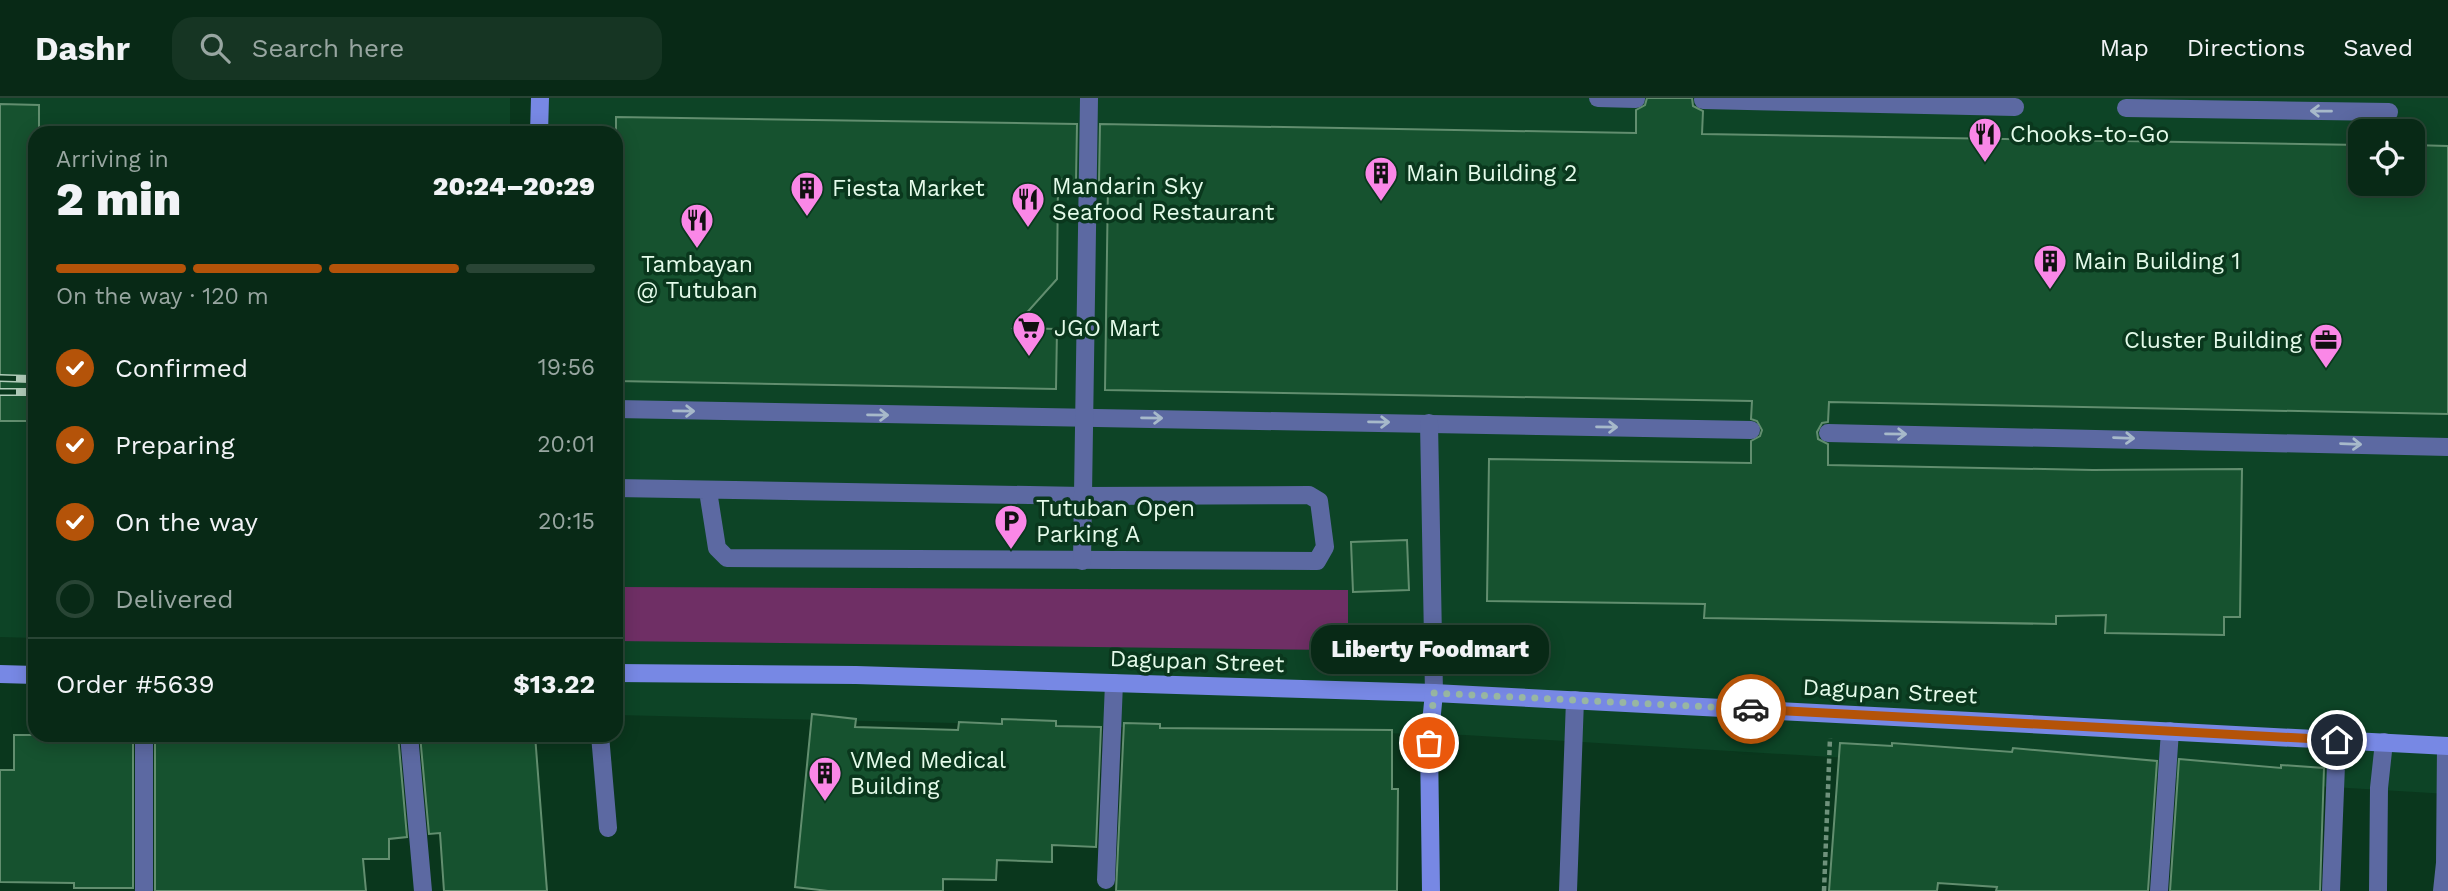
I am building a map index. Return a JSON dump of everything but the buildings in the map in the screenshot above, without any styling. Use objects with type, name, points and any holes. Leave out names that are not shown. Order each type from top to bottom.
[{"type":"street","points":[[539,126],[540,98]]},
{"type":"street","points":[[1082,561],[1088,98]]},
{"type":"street","points":[[1598,98],[1636,99]]},
{"type":"street","points":[[1703,100],[1763,99],[2015,107]]},
{"type":"street","points":[[2126,108],[2389,112]]},
{"type":"street","points":[[623,409],[1751,430]]},
{"type":"street","points":[[1429,423],[1434,693],[1429,743],[1431,891]]},
{"type":"street","points":[[1828,433],[2448,447]]},
{"type":"street","points":[[623,488],[1083,496],[1309,495],[1319,501],[1325,547],[1317,561],[727,558],[717,548],[708,491]]},
{"type":"street","name":"Dagupan Street","points":[[623,673],[856,674],[1434,693],[2447,746]]},
{"type":"street","points":[[0,674],[28,675]]},
{"type":"street","points":[[1106,880],[1114,683]]},
{"type":"street","points":[[1568,891],[1575,700]]},
{"type":"street","points":[[2159,891],[2170,731]]},
{"type":"street","points":[[2331,891],[2337,740]]},
{"type":"street","points":[[144,742],[144,891]]},
{"type":"street","points":[[410,742],[423,891]]},
{"type":"street","points":[[601,742],[608,828]]},
{"type":"street","points":[[2378,891],[2379,788],[2384,742]]},
{"type":"street","points":[[2442,891],[2447,746]]},
{"type":"path","points":[[1824,891],[1832,713]]},
{"type":"shaded area","points":[[0,98],[510,98],[510,126],[28,126],[28,638],[0,637]]},
{"type":"shaded area","points":[[546,98],[2448,98],[2448,794],[1465,735],[623,715],[623,126],[546,126]]},
{"type":"shaded area","points":[[623,587],[1348,590],[1348,635],[1333,650],[623,641]]},
{"type":"railway","points":[[0,378],[28,379]]},
{"type":"railway","points":[[0,392],[28,392]]},
{"type":"way so far","points":[[1429,743],[1434,693],[1751,709]]},
{"type":"place","name":"Chooks-to-Go","points":[[1985,164]]},
{"type":"place","name":"Main Building 2","points":[[1381,203]]},
{"type":"place","name":"Fiesta Market","points":[[807,218]]},
{"type":"place","name":"Mandarin Sky Seafood Restaurant","points":[[1028,229]]},
{"type":"place","name":"Tambayan @ Tutuban","points":[[697,250]]},
{"type":"place","name":"Main Building 1","points":[[2050,291]]},
{"type":"place","name":"JGO Mart","points":[[1029,358]]},
{"type":"place","name":"Cluster Building","points":[[2326,370]]},
{"type":"place","name":"Tutuban Open Parking A","points":[[1011,551]]},
{"type":"place","name":"Liberty Foodmart","points":[[1429,743]]},
{"type":"place","name":"VMed Medical Building","points":[[825,803]]},
{"type":"route","points":[[1751,709],[2337,740]]}]
